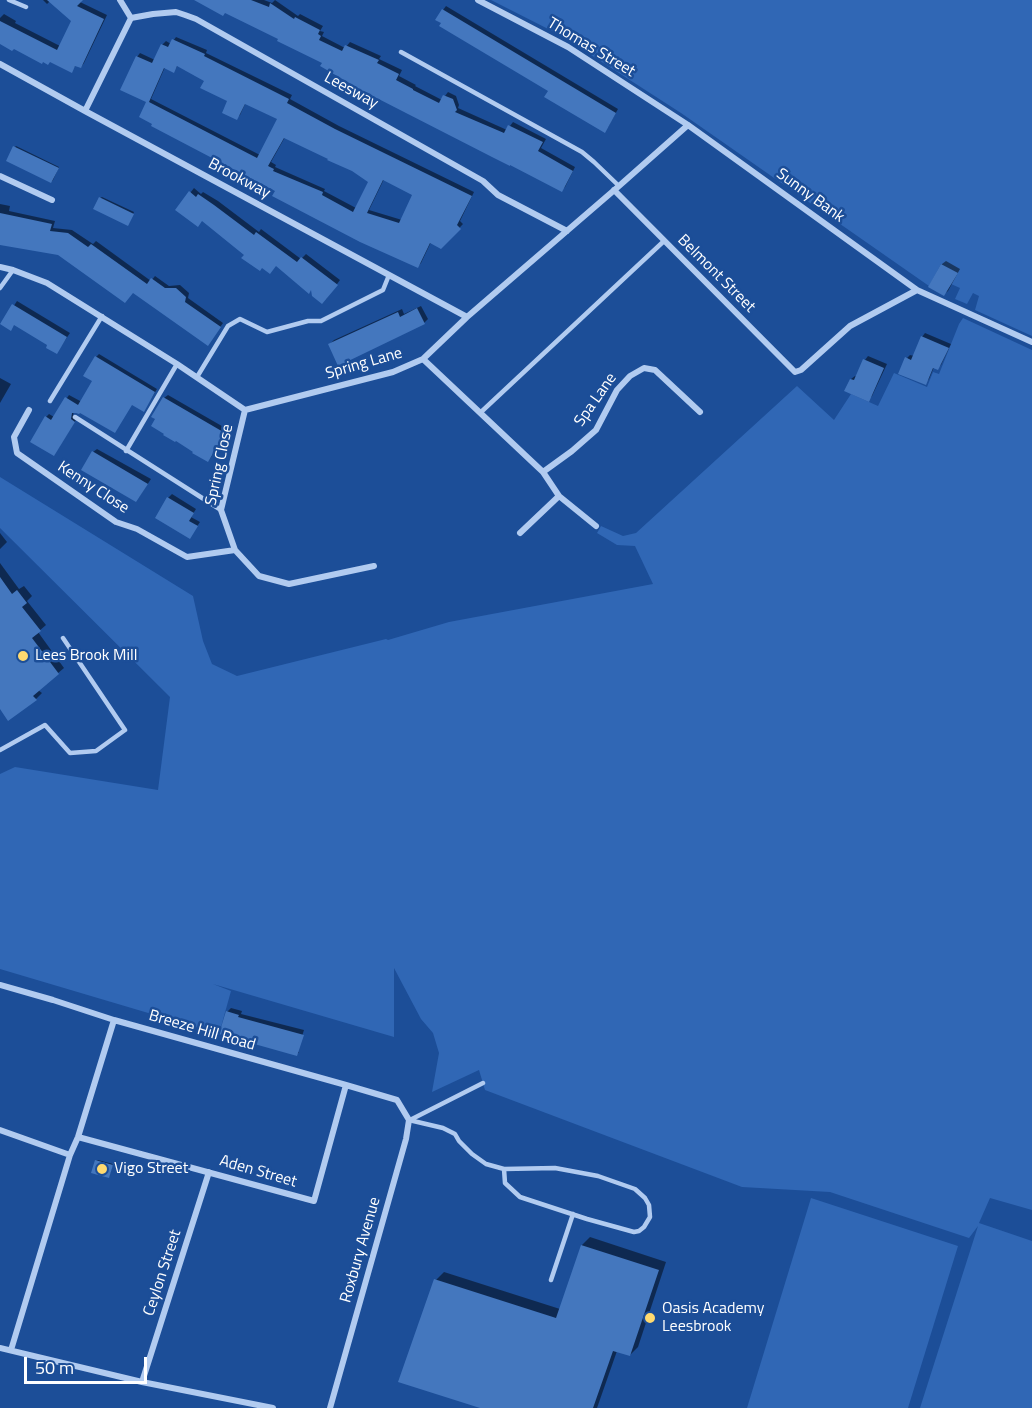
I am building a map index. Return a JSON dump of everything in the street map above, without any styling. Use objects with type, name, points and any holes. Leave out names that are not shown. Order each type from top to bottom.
[{"type":"street","points":[[85,111],[131,18],[120,0]]},
{"type":"street","name":"Thomas Street","points":[[478,0],[568,47],[688,125]]},
{"type":"street","name":"Leesway","points":[[131,18],[176,12],[186,15],[483,181],[498,195],[567,231]]},
{"type":"street","name":"Brookway","points":[[0,64],[467,317]]},
{"type":"street","name":"Spring Lane","points":[[245,410],[393,372],[423,359],[467,317],[688,125]]},
{"type":"street","name":"Sunny Bank","points":[[688,125],[917,290],[1032,342]]},
{"type":"street","points":[[0,176],[52,200]]},
{"type":"street","name":"Belmont Street","points":[[616,188],[664,241],[795,372],[801,370],[850,326],[917,290]]},
{"type":"street","points":[[0,267],[47,283],[177,364],[245,410]]},
{"type":"street","points":[[423,359],[543,472],[559,496],[596,526]]},
{"type":"street","name":"Spa Lane","points":[[543,472],[596,430],[617,390],[630,376],[644,368],[655,370],[700,412]]},
{"type":"street","name":"Kenny Close","points":[[29,410],[14,437],[17,453],[116,522],[137,529],[187,557],[235,550]]},
{"type":"street","name":"Spring Close","points":[[245,410],[221,510],[235,550],[259,576],[290,584],[374,566]]},
{"type":"street","points":[[520,533],[559,496]]},
{"type":"street","name":"Breeze Hill Road","points":[[0,985],[114,1020],[397,1100],[409,1120]]},
{"type":"street","points":[[11,1350],[114,1020]]},
{"type":"street","name":"Aden Street","points":[[78,1137],[314,1201],[346,1085]]},
{"type":"street","name":"Roxbury Avenue","points":[[330,1408],[406,1139],[409,1120]]},
{"type":"street","points":[[0,1130],[70,1155]]},
{"type":"street","name":"Ceylon Street","points":[[142,1382],[209,1172]]},
{"type":"street","points":[[0,1348],[142,1382],[273,1408]]},
{"type":"lane","points":[[9,0],[26,8]]},
{"type":"lane","points":[[401,52],[582,152],[594,162],[616,188]]},
{"type":"lane","points":[[480,413],[664,241]]},
{"type":"lane","points":[[0,288],[13,270]]},
{"type":"lane","points":[[197,377],[228,326],[240,319],[267,332],[308,321],[321,321],[382,290],[389,275]]},
{"type":"lane","points":[[50,401],[102,316]]},
{"type":"lane","points":[[126,451],[177,364]]},
{"type":"lane","points":[[75,417],[221,510]]},
{"type":"lane","points":[[0,750],[45,725],[70,753],[96,751],[125,730],[63,638]]},
{"type":"lane","points":[[409,1120],[483,1083]]},
{"type":"lane","points":[[409,1120],[443,1128],[455,1134],[472,1154],[486,1164],[504,1169],[555,1168],[598,1176],[635,1189],[649,1205],[650,1217],[644,1227],[634,1232],[596,1222],[520,1197],[505,1183],[504,1169]]},
{"type":"lane","points":[[551,1280],[573,1214]]},
{"type":"shaded area","points":[[491,0],[1032,0],[1032,336],[975,310],[979,296],[973,293],[967,304],[955,299],[960,288],[951,284],[957,273],[941,264],[929,286],[681,113],[560,35]]},
{"type":"shaded area","points":[[963,318],[1032,350],[1032,1210],[990,1198],[979,1223],[1032,1241],[1032,1408],[920,1408],[978,1226],[969,1238],[830,1192],[742,1187],[485,1090],[479,1070],[432,1092],[439,1053],[433,1033],[421,1019],[394,968],[394,1037],[213,984],[231,991],[219,1034],[0,969],[0,774],[15,767],[158,790],[170,697],[0,528],[0,477],[193,596],[203,641],[212,664],[237,676],[388,640],[449,622],[653,584],[635,546],[617,545],[597,533],[601,526],[623,536],[636,533],[797,386],[834,420],[851,394],[878,406],[894,373],[927,387],[933,372],[939,374]]},
{"type":"shaded area","points":[[811,1198],[958,1246],[908,1408],[747,1408]]},
{"type":"building","points":[[47,0],[83,0],[77,6],[104,19],[81,68],[75,66],[72,73],[50,62],[48,65],[43,62],[42,64],[0,44],[0,21],[57,50],[71,21]]},
{"type":"building","points":[[194,0],[251,0],[269,7],[270,3],[294,19],[295,17],[320,30],[319,40],[342,51],[345,45],[379,60],[377,63],[399,74],[396,80],[413,90],[439,103],[443,95],[453,99],[457,110],[455,112],[504,133],[508,125],[543,142],[538,151],[573,171],[562,192],[363,91],[320,66],[322,63],[277,41],[278,39],[225,13],[223,16]]},
{"type":"building","points":[[442,9],[616,113],[605,133],[544,97],[548,91],[439,26],[441,23],[435,20]]},
{"type":"building","points":[[172,39],[205,54],[204,56],[289,99],[287,103],[335,129],[472,196],[457,225],[461,229],[441,249],[430,243],[418,268],[360,242],[272,196],[275,191],[151,126],[152,124],[139,117],[146,102],[120,90],[136,56],[152,63],[161,44],[168,47]],"holes":[[[177,66],[204,81],[200,88],[227,101],[222,113],[237,120],[245,104],[277,119],[257,158],[149,102],[164,68],[174,73]],[[284,138],[352,171],[368,182],[353,212],[322,195],[323,192],[273,171],[274,169],[268,166]],[[383,180],[412,195],[399,223],[367,213]]]},
{"type":"building","points":[[13,146],[59,168],[51,183],[6,161]]},
{"type":"building","points":[[189,191],[196,197],[198,194],[254,235],[256,232],[297,262],[301,257],[338,285],[322,304],[312,296],[311,290],[309,294],[276,266],[270,274],[262,268],[260,271],[241,258],[244,255],[202,221],[198,227],[175,210]]},
{"type":"building","points":[[99,197],[134,214],[128,226],[93,209]]},
{"type":"building","points":[[0,213],[52,224],[50,231],[68,233],[88,247],[91,244],[147,284],[151,278],[165,288],[176,288],[186,297],[185,302],[221,327],[208,346],[133,293],[125,303],[58,255],[0,245]]},
{"type":"building","points":[[941,264],[958,273],[944,296],[928,287]]},
{"type":"building","points":[[12,304],[67,337],[57,354],[46,348],[47,345],[14,325],[11,331],[0,324]]},
{"type":"building","points":[[417,308],[425,324],[338,366],[328,344],[398,312],[400,317]]},
{"type":"building","points":[[921,336],[949,348],[938,370],[933,368],[926,385],[898,374],[905,357],[911,360]]},
{"type":"building","points":[[95,356],[155,392],[144,412],[132,405],[115,433],[80,413],[72,413],[71,419],[75,422],[54,456],[30,442],[45,416],[51,420],[65,397],[78,405],[92,381],[83,376]]},
{"type":"building","points":[[863,359],[884,368],[869,402],[844,391],[850,379],[854,380]]},
{"type":"building","points":[[163,397],[225,433],[208,462],[151,426],[155,419],[151,417]]},
{"type":"building","points":[[92,451],[148,484],[136,502],[81,470]]},
{"type":"building","points":[[167,497],[194,513],[189,521],[198,526],[190,539],[155,518]]},
{"type":"building","name":"Lees Brook Mill","points":[[0,577],[12,594],[17,590],[27,603],[22,607],[41,631],[32,638],[59,674],[33,696],[37,700],[8,721],[0,709]]},
{"type":"building","points":[[226,1011],[239,1015],[238,1017],[304,1035],[297,1056],[219,1034]]},
{"type":"building","name":"Vigo Street","points":[[95,1160],[113,1165],[109,1178],[91,1173]]},
{"type":"building","points":[[581,1245],[659,1270],[630,1356],[613,1351],[593,1408],[480,1408],[398,1382],[434,1279],[556,1318]]},
{"type":"place","name":"Lees Brook Mill","points":[[23,656]]},
{"type":"place","name":"Vigo Street","points":[[102,1169]]},
{"type":"place","name":"Oasis Academy Leesbrook","points":[[650,1318]]}]
